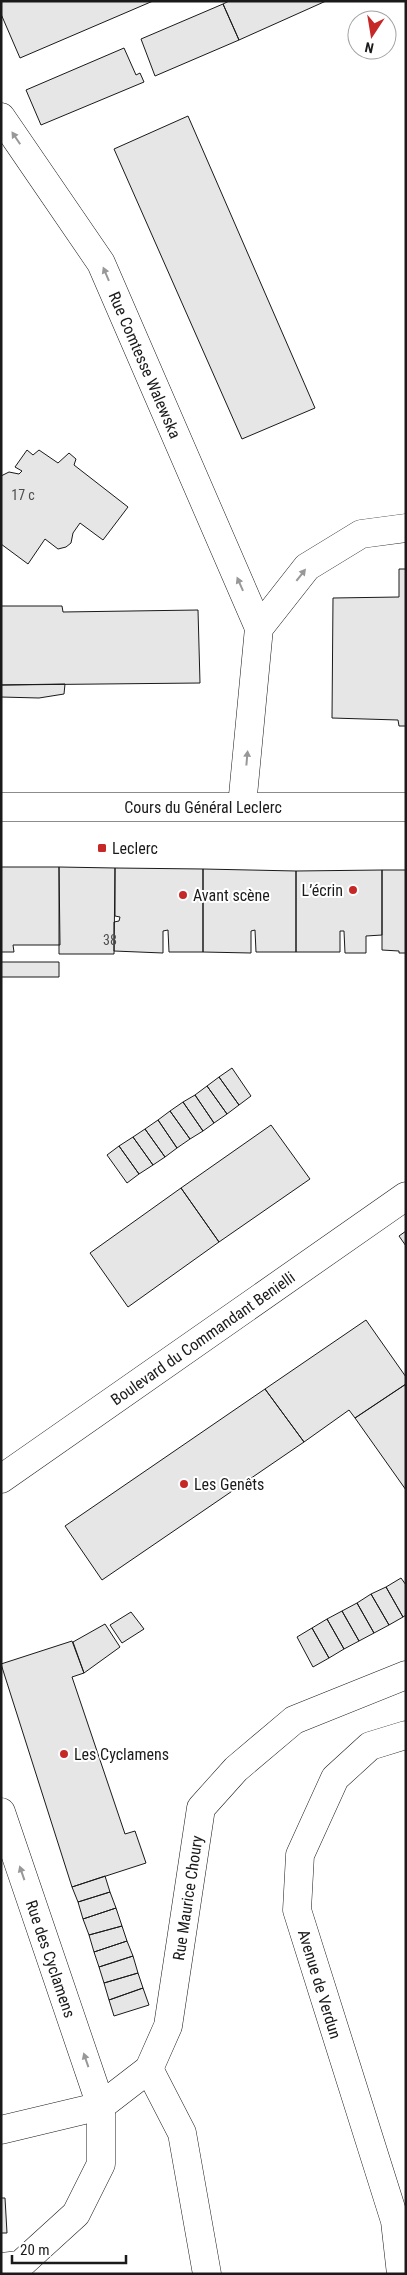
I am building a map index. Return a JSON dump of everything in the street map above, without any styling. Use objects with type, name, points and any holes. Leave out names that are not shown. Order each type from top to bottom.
[{"type":"street","name":"Rue Comtesse Walewska","points":[[1,117],[101,263],[260,628]]},
{"type":"street","points":[[242,806],[260,628],[307,567],[361,534],[406,528]]},
{"type":"street","name":"Cours du Général Leclerc","points":[[1,807],[406,807]]},
{"type":"street","name":"Boulevard du Commandant Benielli","points":[[1,1479],[406,1196]]},
{"type":"street","name":"Rue Maurice Choury","points":[[1,2130],[101,2106],[149,2069],[168,2026],[201,1808],[236,1769],[294,1720],[406,1675]]},
{"type":"street","name":"Avenue de Verdun","points":[[401,2274],[395,2221],[297,1910],[300,1855],[335,1778],[370,1746],[406,1735]]},
{"type":"street","name":"Rue des Cyclamens","points":[[1,1812],[101,2106],[101,2164],[76,2214],[20,2265],[1,2267]]},
{"type":"street","points":[[149,2069],[182,2133],[207,2274]]},
{"type":"building","points":[[1,1],[153,1],[20,58],[1,14]]},
{"type":"building","points":[[229,1],[326,1],[239,40],[223,4]]},
{"type":"building","points":[[223,4],[239,40],[155,76],[141,39]]},
{"type":"building","points":[[124,48],[136,75],[140,73],[144,82],[41,125],[26,90]]},
{"type":"building","points":[[188,116],[315,408],[242,439],[114,149]]},
{"type":"building","points":[[27,450],[33,455],[39,450],[58,463],[69,453],[76,459],[74,465],[128,507],[103,540],[80,523],[73,533],[71,543],[66,547],[58,549],[45,539],[28,564],[1,544],[1,476],[9,472],[19,474],[22,471],[15,467]]},
{"type":"building","points":[[399,569],[406,569],[406,726],[399,726],[398,720],[332,718],[333,598],[399,597]]},
{"type":"building","points":[[1,606],[62,606],[63,612],[198,610],[200,683],[1,685]]},
{"type":"building","points":[[65,684],[64,694],[39,698],[1,697],[1,685]]},
{"type":"building","points":[[1,867],[59,867],[60,945],[13,945],[14,952],[1,952]]},
{"type":"building","points":[[59,867],[115,868],[114,954],[59,954]]},
{"type":"building","points":[[115,868],[203,869],[203,952],[169,952],[168,930],[163,931],[163,953],[114,951],[114,922],[119,921],[120,917],[115,916]]},
{"type":"building","points":[[203,869],[296,871],[296,952],[256,952],[255,930],[251,931],[251,953],[203,952]]},
{"type":"building","points":[[382,870],[382,935],[366,936],[366,953],[345,953],[344,931],[340,931],[340,952],[296,952],[296,871]]},
{"type":"building","points":[[382,870],[406,870],[406,953],[382,950]]},
{"type":"building","points":[[1,962],[59,962],[59,977],[1,977]]},
{"type":"building","points":[[232,1068],[251,1096],[239,1105],[219,1077]]},
{"type":"building","points":[[219,1077],[239,1105],[227,1114],[207,1086]]},
{"type":"building","points":[[207,1086],[227,1114],[214,1123],[195,1095]]},
{"type":"building","points":[[195,1095],[214,1123],[203,1131],[183,1102]]},
{"type":"building","points":[[183,1102],[203,1131],[190,1139],[170,1111]]},
{"type":"building","points":[[170,1111],[190,1139],[177,1148],[158,1120]]},
{"type":"building","points":[[158,1120],[177,1148],[165,1157],[145,1129]]},
{"type":"building","points":[[271,1125],[310,1179],[219,1242],[181,1188]]},
{"type":"building","points":[[145,1129],[165,1157],[153,1165],[133,1137]]},
{"type":"building","points":[[133,1137],[153,1165],[139,1174],[119,1146]]},
{"type":"building","points":[[119,1146],[139,1174],[127,1183],[107,1155]]},
{"type":"building","points":[[181,1188],[219,1242],[128,1307],[90,1253]]},
{"type":"building","points":[[406,1231],[406,1246],[399,1236]]},
{"type":"building","points":[[366,1320],[406,1377],[406,1384],[355,1418],[349,1410],[304,1442],[265,1389]]},
{"type":"building","points":[[406,1384],[406,1490],[355,1418]]},
{"type":"building","name":"Les Genêts","points":[[265,1389],[304,1442],[102,1580],[65,1526]]},
{"type":"building","points":[[401,1578],[406,1585],[406,1615],[403,1617],[386,1587]]},
{"type":"building","points":[[386,1587],[403,1617],[389,1625],[371,1594]]},
{"type":"building","points":[[371,1594],[389,1625],[374,1633],[357,1603]]},
{"type":"building","points":[[357,1603],[374,1633],[359,1641],[342,1611]]},
{"type":"building","points":[[342,1611],[359,1641],[344,1649],[327,1619]]},
{"type":"building","points":[[131,1612],[144,1629],[122,1643],[110,1625]]},
{"type":"building","points":[[327,1619],[344,1649],[329,1658],[312,1628]]},
{"type":"building","points":[[105,1624],[120,1647],[84,1673],[73,1642]]},
{"type":"building","points":[[312,1628],[329,1658],[313,1667],[297,1637]]},
{"type":"building","name":"Les Cyclamens","points":[[72,1641],[84,1673],[72,1677],[125,1834],[135,1831],[146,1863],[72,1887],[1,1664]]},
{"type":"building","points":[[105,1876],[110,1892],[78,1902],[72,1887]]},
{"type":"building","points":[[110,1892],[116,1908],[83,1919],[78,1902]]},
{"type":"building","points":[[116,1908],[122,1926],[89,1935],[83,1919]]},
{"type":"building","points":[[122,1926],[127,1941],[94,1952],[89,1935]]},
{"type":"building","points":[[127,1941],[133,1956],[99,1967],[94,1952]]},
{"type":"building","points":[[133,1956],[138,1973],[104,1983],[99,1967]]},
{"type":"building","points":[[138,1973],[143,1988],[109,2000],[104,1983]]},
{"type":"building","points":[[143,1988],[149,2005],[114,2016],[109,2000]]},
{"type":"building","points":[[1,2198],[5,2198],[7,2233],[1,2233]]},
{"type":"place","name":"Leclerc","points":[[102,848]]},
{"type":"place","name":"L’écrin","points":[[353,890]]},
{"type":"place","name":"Avant scène","points":[[183,895]]},
{"type":"place","name":"Les Genêts","points":[[184,1484]]},
{"type":"place","name":"Les Cyclamens","points":[[64,1754]]}]
